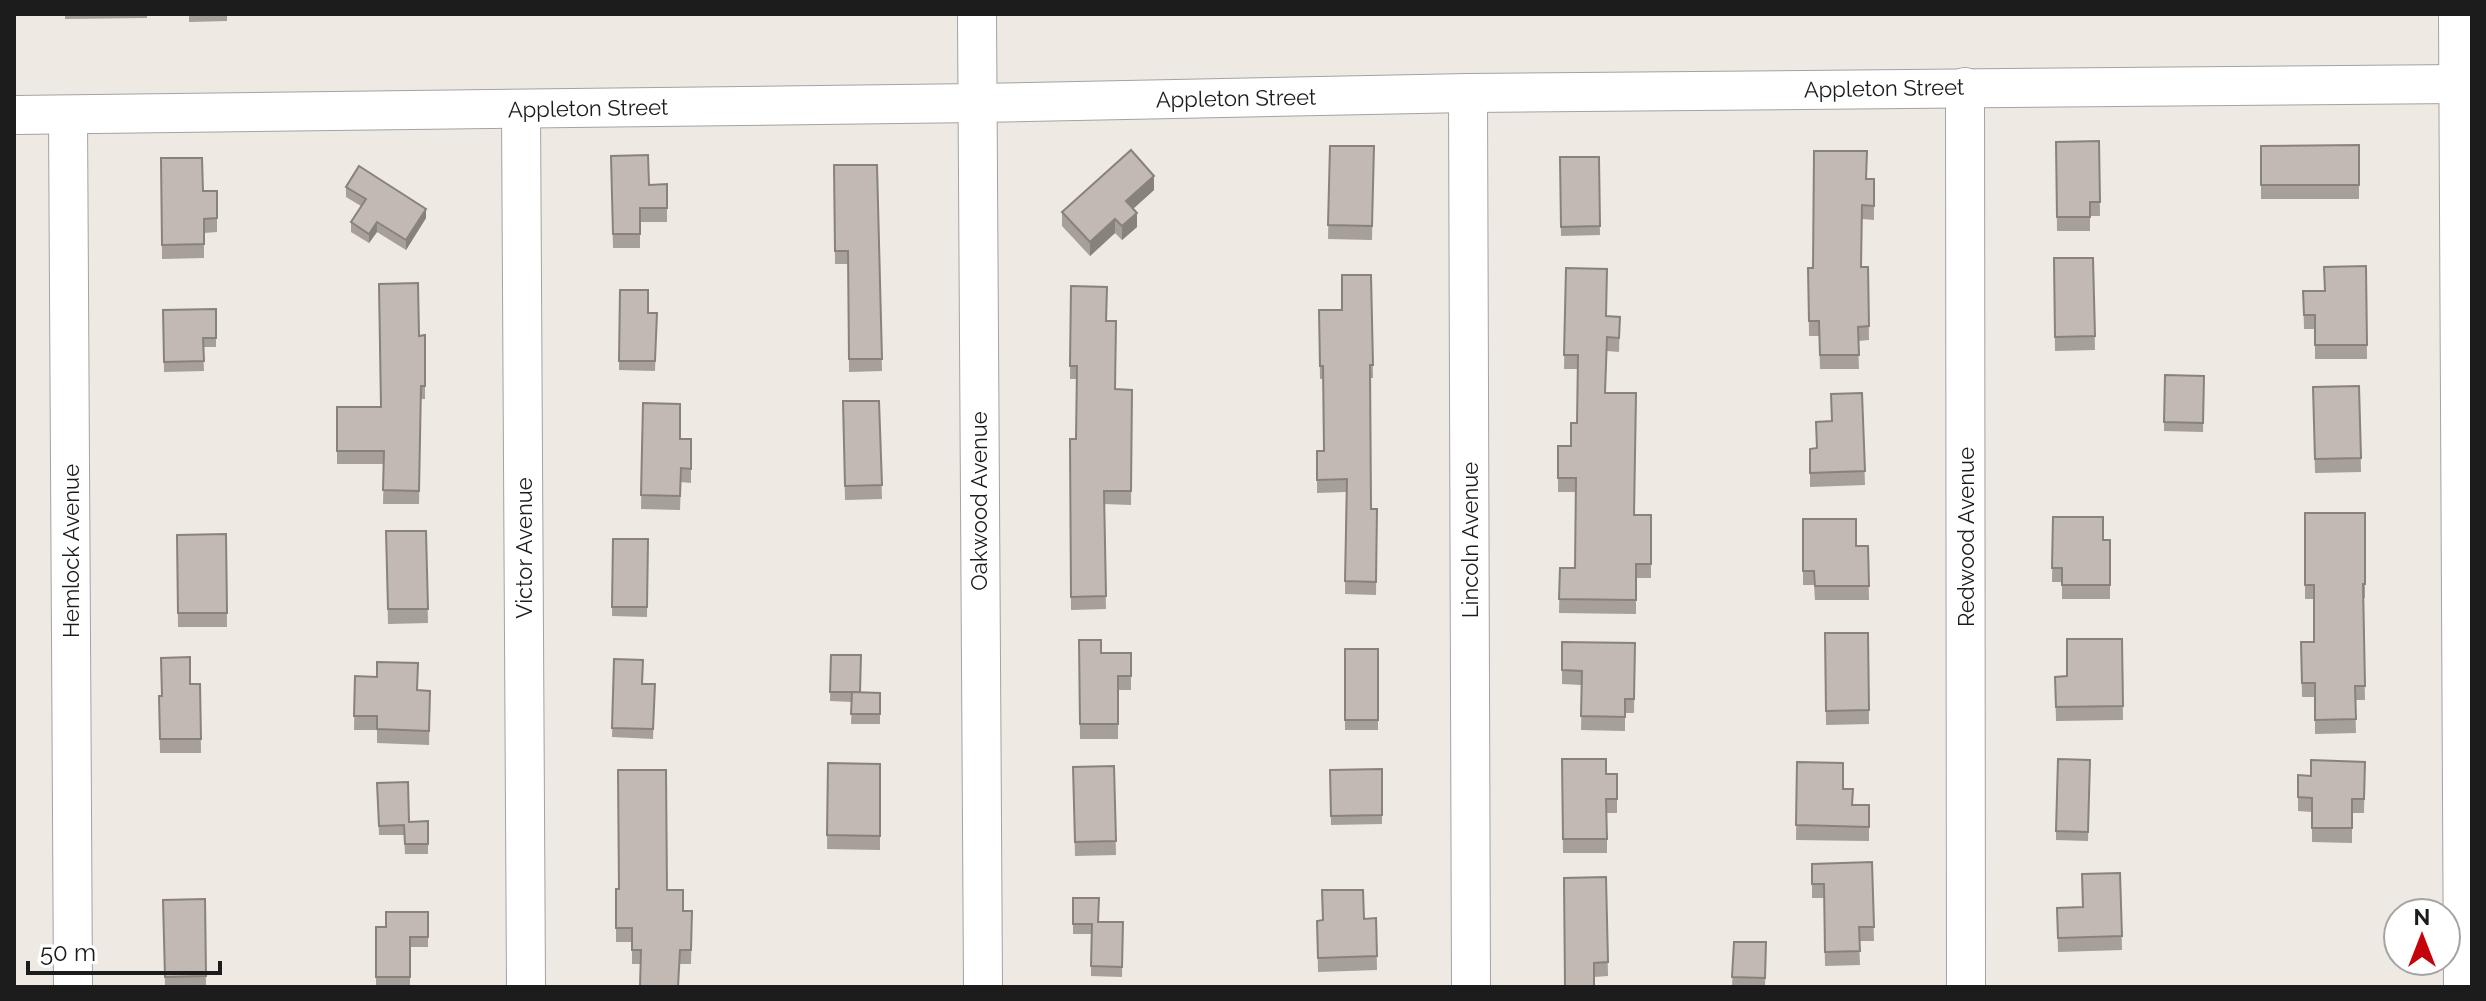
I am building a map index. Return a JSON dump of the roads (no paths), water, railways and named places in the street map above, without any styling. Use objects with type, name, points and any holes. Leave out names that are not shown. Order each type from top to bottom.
[{"type":"street","name":"Oakwood Avenue","points":[[977,14],[983,987]]},
{"type":"street","points":[[2458,14],[2468,781],[2463,987]]},
{"type":"street","name":"Appleton Street","points":[[14,115],[977,103],[1468,93],[2458,84]]},
{"type":"street","name":"Redwood Avenue","points":[[1965,87],[1966,987]]},
{"type":"street","name":"Lincoln Avenue","points":[[1468,93],[1471,987]]},
{"type":"street","name":"Victor Avenue","points":[[521,109],[526,987]]},
{"type":"street","name":"Hemlock Avenue","points":[[68,115],[73,987]]}]
